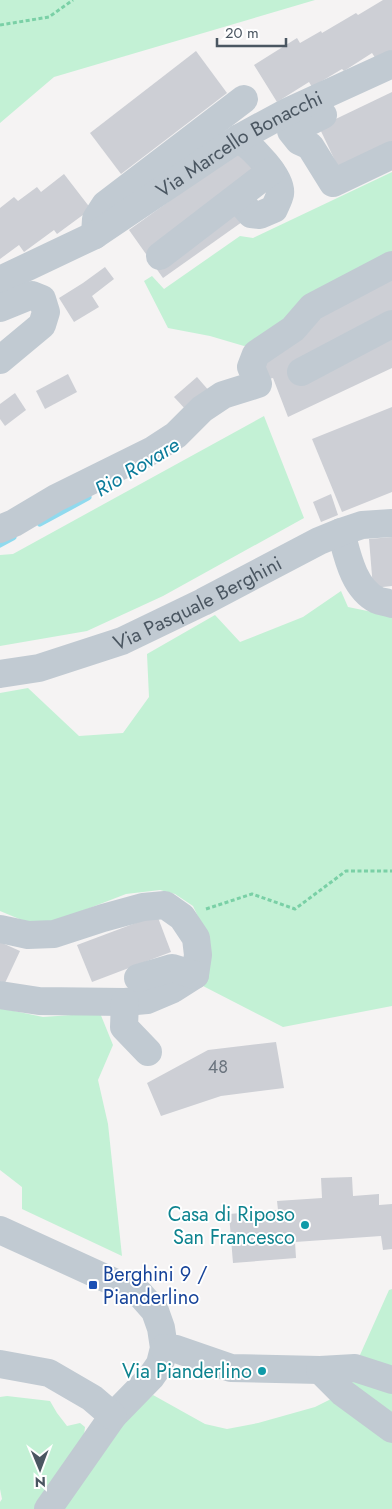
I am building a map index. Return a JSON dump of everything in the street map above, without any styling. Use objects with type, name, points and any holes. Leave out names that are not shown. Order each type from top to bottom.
[{"type":"street","name":"Via Marcello Bonacchi","points":[[0,280],[95,235],[239,138],[287,112],[392,64]]},
{"type":"street","name":"Via Marcello Bonacchi","points":[[392,82],[291,131],[299,141],[310,146],[332,183],[392,154]]},
{"type":"street","name":"Via Marcello Bonacchi","points":[[95,235],[96,219],[105,205],[244,99]]},
{"type":"street","points":[[239,138],[250,146],[271,171],[279,184],[280,194],[274,208],[260,214],[251,214],[244,206]]},
{"type":"street","points":[[160,256],[271,171]]},
{"type":"street","points":[[0,529],[14,523],[56,498],[153,450],[176,435],[202,409],[223,395],[258,384],[251,367],[256,354],[294,329],[312,307],[392,265]]},
{"type":"street","points":[[0,308],[32,295],[42,299],[46,312],[42,325],[0,360]]},
{"type":"street","points":[[301,372],[392,324]]},
{"type":"street","name":"Via Pasquale Berghini","points":[[0,674],[43,678],[203,602],[319,541],[362,525],[392,523]]},
{"type":"street","points":[[340,532],[358,584],[376,599],[392,604]]},
{"type":"street","points":[[0,929],[28,935],[54,934],[135,909],[165,905],[182,917],[196,938],[198,955],[195,975],[147,1000],[131,990],[39,1001],[0,995]]},
{"type":"street","points":[[131,990],[124,1027],[148,1052]]},
{"type":"street","points":[[0,1230],[140,1294],[155,1311],[161,1328],[164,1348],[160,1364],[151,1377],[113,1416],[48,1509]]},
{"type":"street","points":[[164,1348],[176,1349],[231,1368],[320,1370],[355,1368],[392,1380]]},
{"type":"street","points":[[0,1364],[49,1373],[92,1398],[113,1416]]},
{"type":"street","points":[[320,1370],[343,1393],[392,1429]]},
{"type":"path","points":[[0,25],[49,17],[73,0]]},
{"type":"path","points":[[182,917],[252,894],[294,909],[346,871],[392,871]]},
{"type":"green space","points":[[0,0],[315,0],[54,77],[0,123]]},
{"type":"green space","points":[[392,172],[392,252],[253,344],[244,346],[210,336],[168,328],[144,281],[152,276],[164,289],[240,236],[253,238]]},
{"type":"green space","points":[[264,416],[304,518],[163,596],[87,631],[0,646],[0,555],[13,554]]},
{"type":"green space","points":[[341,591],[348,607],[392,616],[392,1006],[283,1027],[203,986],[204,968],[201,923],[193,906],[175,894],[160,890],[126,894],[56,921],[29,923],[0,911],[0,693],[28,688],[79,736],[123,733],[149,697],[147,654],[215,615],[240,642],[303,617]]},
{"type":"green space","points":[[0,1008],[43,1017],[100,1013],[113,1045],[98,1080],[108,1124],[122,1256],[22,1209],[22,1187],[0,1170]]},
{"type":"green space","points":[[392,1289],[392,1509],[59,1509],[107,1434],[153,1395],[205,1424],[227,1429],[258,1423],[315,1407],[343,1393],[389,1290]]},
{"type":"green space","points":[[7,1396],[50,1401],[67,1426],[80,1423],[85,1427],[84,1436],[37,1509],[0,1509],[2,1499],[0,1489],[0,1397]]},
{"type":"building","points":[[383,0],[392,0],[392,50],[376,59],[372,53],[344,71],[342,69],[312,87],[309,82],[277,102],[254,65],[297,38],[300,43],[321,31],[322,33],[356,13],[358,15]]},
{"type":"building","points":[[196,51],[227,93],[121,174],[90,133]]},
{"type":"building","points":[[392,92],[392,144],[339,169],[319,127]]},
{"type":"building","points":[[238,152],[254,169],[242,222],[163,278],[129,230]]},
{"type":"building","points":[[64,174],[91,209],[57,234],[54,230],[24,252],[19,245],[0,259],[0,208],[14,197],[18,201],[37,187],[41,192]]},
{"type":"building","points":[[105,267],[114,279],[92,296],[99,307],[74,322],[59,298]]},
{"type":"building","points":[[392,277],[392,368],[288,417],[273,378],[269,379],[264,363],[317,313]]},
{"type":"building","points":[[68,374],[77,392],[45,409],[36,391]]},
{"type":"building","points":[[197,377],[210,392],[188,412],[174,397]]},
{"type":"building","points":[[15,393],[26,410],[5,426],[0,419],[0,404]]},
{"type":"building","points":[[392,407],[392,492],[342,512],[312,439]]},
{"type":"building","points":[[331,494],[338,515],[321,522],[313,502]]},
{"type":"building","points":[[392,537],[392,586],[373,588],[369,539]]},
{"type":"building","points":[[157,915],[171,952],[92,982],[77,945]]},
{"type":"building","points":[[0,942],[20,951],[5,983],[0,981]]},
{"type":"building","points":[[276,1042],[284,1088],[221,1096],[161,1116],[147,1083],[208,1050]]},
{"type":"building","name":"Casa di Riposo San Francesco","points":[[352,1177],[353,1196],[379,1194],[379,1205],[392,1204],[392,1249],[383,1250],[381,1236],[295,1242],[296,1258],[233,1263],[229,1214],[278,1210],[277,1201],[322,1198],[321,1178]]},
{"type":"waterway","name":"Rio Rovare","points":[[40,523],[88,497]]},
{"type":"waterway","name":"Rio Rovare","points":[[0,544],[13,537]]},
{"type":"place","name":"Casa di Riposo San Francesco","points":[[305,1225]]},
{"type":"place","name":"Berghini 9 / Pianderlino","points":[[93,1285]]},
{"type":"place","name":"Via Pianderlino","points":[[262,1371]]}]
